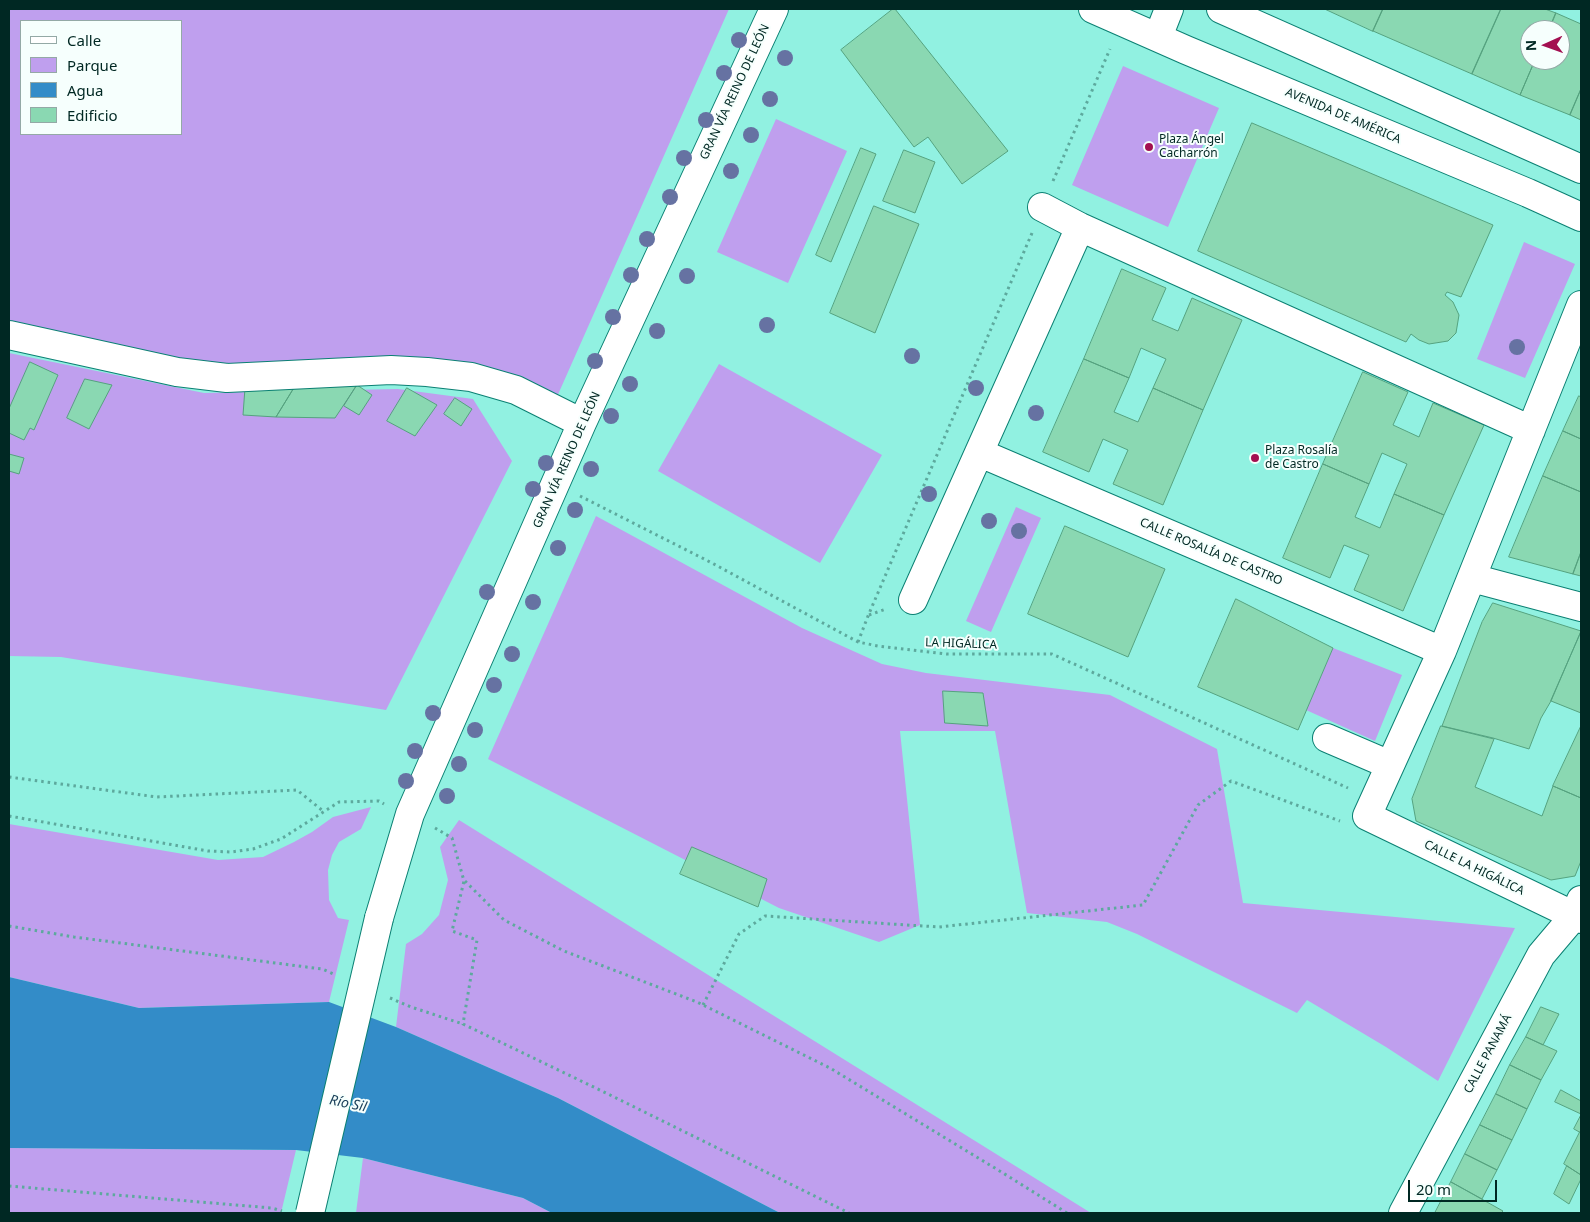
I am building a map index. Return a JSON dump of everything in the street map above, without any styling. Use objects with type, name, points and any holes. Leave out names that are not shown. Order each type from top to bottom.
[{"type":"street","name":"GRAN VÍA REINO DE LEÓN","points":[[310,1213],[379,918],[410,814],[582,423],[774,9]]},
{"type":"street","name":"AVENIDA DE AMÉRICA","points":[[1093,9],[1581,217]]},
{"type":"street","points":[[1158,37],[1169,9]]},
{"type":"street","points":[[1221,9],[1581,169]]},
{"type":"street","points":[[1528,193],[1541,151]]},
{"type":"street","points":[[1042,207],[1080,227],[1531,430]]},
{"type":"street","points":[[913,600],[1080,227]]},
{"type":"street","points":[[1370,808],[1442,651],[1581,306]]},
{"type":"street","points":[[9,335],[177,372],[227,378],[391,370],[471,377],[516,390],[582,423]]},
{"type":"street","name":"CALLE ROSALÍA DE CASTRO","points":[[980,454],[1442,651]]},
{"type":"street","points":[[1472,578],[1581,607]]},
{"type":"street","points":[[1327,738],[1390,765]]},
{"type":"street","name":"CALLE LA HIGÁLICA","points":[[1370,808],[1579,911]]},
{"type":"street","name":"CALLE PANAMÁ","points":[[1403,1213],[1541,955],[1579,911]]},
{"type":"path","points":[[858,642],[1122,21]]},
{"type":"path","name":"LA HIGÁLICA","points":[[556,484],[712,563],[858,642],[947,654],[1052,654],[1370,808]]},
{"type":"path","points":[[9,777],[157,797],[297,790],[323,811]]},
{"type":"path","points":[[703,1005],[739,934],[765,916],[940,926],[1143,905],[1198,805],[1231,781],[1353,826],[1370,808]]},
{"type":"path","points":[[9,816],[208,850],[232,852],[253,849],[281,838],[338,802],[379,801],[410,814],[452,838],[464,880],[504,920],[564,951],[703,1005],[830,1068],[1003,1172],[1067,1213]]},
{"type":"path","points":[[463,1024],[477,940],[452,931],[464,880]]},
{"type":"path","points":[[9,926],[74,937],[322,969],[340,977]]},
{"type":"path","points":[[384,996],[463,1024],[606,1092],[850,1213]]},
{"type":"path","points":[[9,1186],[272,1208],[290,1213]]},
{"type":"green space","points":[[9,9],[729,9],[556,399],[497,372],[197,365],[9,323]]},
{"type":"green space","points":[[1123,66],[1219,108],[1168,227],[1072,185]]},
{"type":"green space","points":[[776,119],[847,151],[788,283],[717,252]]},
{"type":"green space","points":[[1524,242],[1575,264],[1525,378],[1477,359]]},
{"type":"green space","points":[[9,353],[204,393],[398,389],[473,399],[512,461],[386,710],[61,657],[9,656]]},
{"type":"green space","points":[[719,364],[882,455],[820,563],[658,471]]},
{"type":"green space","points":[[1016,507],[1041,518],[991,632],[966,621]]},
{"type":"green space","points":[[596,516],[802,628],[882,664],[926,673],[1110,695],[1217,749],[1243,903],[1515,928],[1438,1081],[1386,1047],[1307,1000],[1297,1013],[1137,934],[1107,922],[1027,913],[995,731],[900,731],[920,925],[879,942],[779,908],[488,759]]},
{"type":"green space","points":[[1333,648],[1402,675],[1375,741],[1306,710]]},
{"type":"green space","points":[[371,807],[361,829],[339,842],[332,855],[328,870],[329,900],[338,918],[349,920],[329,1002],[139,1008],[9,977],[9,824],[218,860],[263,857],[312,832],[333,817]]},
{"type":"green space","points":[[459,820],[1091,1213],[780,1213],[558,1098],[396,1027],[406,944],[422,934],[439,915],[448,880],[440,847]]},
{"type":"green space","points":[[9,1148],[296,1150],[281,1213],[9,1213]]},
{"type":"green space","points":[[363,1158],[523,1198],[552,1213],[356,1213]]},
{"type":"water","name":"Río Sil","points":[[9,977],[139,1008],[329,1002],[396,1027],[558,1098],[780,1213],[552,1213],[523,1198],[363,1158],[296,1150],[9,1148]]},
{"type":"building","points":[[895,9],[1008,151],[962,184],[928,137],[914,147],[841,50]]},
{"type":"building","points":[[1325,9],[1383,9],[1373,31]]},
{"type":"building","points":[[1383,9],[1501,9],[1472,74],[1373,31]]},
{"type":"building","points":[[1501,9],[1545,9],[1556,13],[1553,20],[1520,20],[1520,70],[1531,70],[1520,95],[1472,74]]},
{"type":"building","points":[[1556,13],[1581,24],[1581,89],[1570,115],[1520,95],[1531,70],[1570,70],[1570,20],[1553,20]]},
{"type":"building","points":[[1581,89],[1581,120],[1570,115]]},
{"type":"building","points":[[1252,123],[1493,225],[1461,297],[1447,292],[1445,295],[1453,302],[1459,315],[1456,333],[1448,341],[1429,344],[1411,334],[1406,342],[1198,251]]},
{"type":"building","points":[[861,148],[876,154],[831,262],[816,255]]},
{"type":"building","points":[[904,150],[935,162],[915,213],[883,201]]},
{"type":"building","points":[[874,206],[919,224],[875,333],[830,313]]},
{"type":"building","points":[[1122,269],[1166,288],[1152,320],[1178,331],[1192,298],[1242,320],[1203,410],[1153,388],[1166,359],[1141,348],[1129,378],[1084,359]]},
{"type":"building","points":[[1084,359],[1129,378],[1114,412],[1138,422],[1153,388],[1203,410],[1163,505],[1113,484],[1128,450],[1103,439],[1089,472],[1043,452]]},
{"type":"building","points":[[30,362],[58,375],[34,430],[30,428],[24,440],[9,433],[9,409]]},
{"type":"building","points":[[1363,372],[1408,392],[1393,425],[1419,437],[1433,403],[1484,425],[1444,515],[1394,494],[1407,464],[1382,453],[1369,484],[1323,464]]},
{"type":"building","points":[[85,379],[112,385],[89,429],[67,418]]},
{"type":"building","points":[[357,385],[335,418],[276,417],[295,386]]},
{"type":"building","points":[[357,385],[372,395],[359,415],[344,406]]},
{"type":"building","points":[[295,386],[276,417],[243,415],[245,388]]},
{"type":"building","points":[[407,388],[437,405],[415,436],[387,421]]},
{"type":"building","points":[[1579,396],[1581,397],[1581,439],[1563,431]]},
{"type":"building","points":[[455,398],[472,409],[461,426],[444,414]]},
{"type":"building","points":[[1563,431],[1581,439],[1581,492],[1543,476]]},
{"type":"building","points":[[9,454],[24,458],[19,474],[9,471]]},
{"type":"building","points":[[1323,464],[1369,484],[1355,517],[1380,528],[1394,494],[1444,515],[1403,611],[1354,590],[1369,555],[1344,545],[1330,578],[1283,558]]},
{"type":"building","points":[[1543,476],[1581,492],[1581,552],[1573,574],[1509,557]]},
{"type":"building","points":[[1065,526],[1165,569],[1128,657],[1028,614]]},
{"type":"building","points":[[1581,552],[1581,576],[1573,574]]},
{"type":"building","points":[[1236,599],[1333,648],[1298,730],[1198,687]]},
{"type":"building","points":[[1493,603],[1581,631],[1551,701],[1541,718],[1529,749],[1442,726],[1482,622]]},
{"type":"building","points":[[1581,632],[1581,713],[1551,701]]},
{"type":"building","points":[[943,691],[983,693],[988,726],[945,723]]},
{"type":"building","points":[[1441,726],[1494,739],[1475,787],[1542,816],[1553,786],[1581,798],[1581,861],[1575,876],[1551,880],[1416,821],[1412,799]]},
{"type":"building","points":[[1581,726],[1581,798],[1553,786]]},
{"type":"building","points":[[692,847],[767,879],[758,907],[680,874]]},
{"type":"building","points":[[1541,1007],[1559,1014],[1543,1045],[1526,1037]]},
{"type":"building","points":[[1526,1037],[1557,1051],[1541,1080],[1510,1065]]},
{"type":"building","points":[[1510,1065],[1541,1080],[1527,1109],[1496,1094]]},
{"type":"building","points":[[1561,1090],[1581,1101],[1581,1114],[1555,1102]]},
{"type":"building","points":[[1496,1094],[1527,1109],[1512,1140],[1480,1125]]},
{"type":"building","points":[[1581,1115],[1581,1133],[1574,1129]]},
{"type":"building","points":[[1480,1125],[1512,1140],[1497,1170],[1465,1154]]},
{"type":"building","points":[[1581,1133],[1581,1175],[1564,1164]]},
{"type":"building","points":[[1465,1154],[1497,1170],[1482,1199],[1451,1182]]},
{"type":"building","points":[[1567,1166],[1581,1175],[1581,1179],[1569,1204],[1554,1194]]},
{"type":"building","points":[[1451,1182],[1503,1211],[1501,1213],[1435,1213]]},
{"type":"place","name":"Plaza Ángel Cacharrón","points":[[1149,147]]},
{"type":"place","name":"Plaza Rosalía de Castro","points":[[1255,458]]}]
